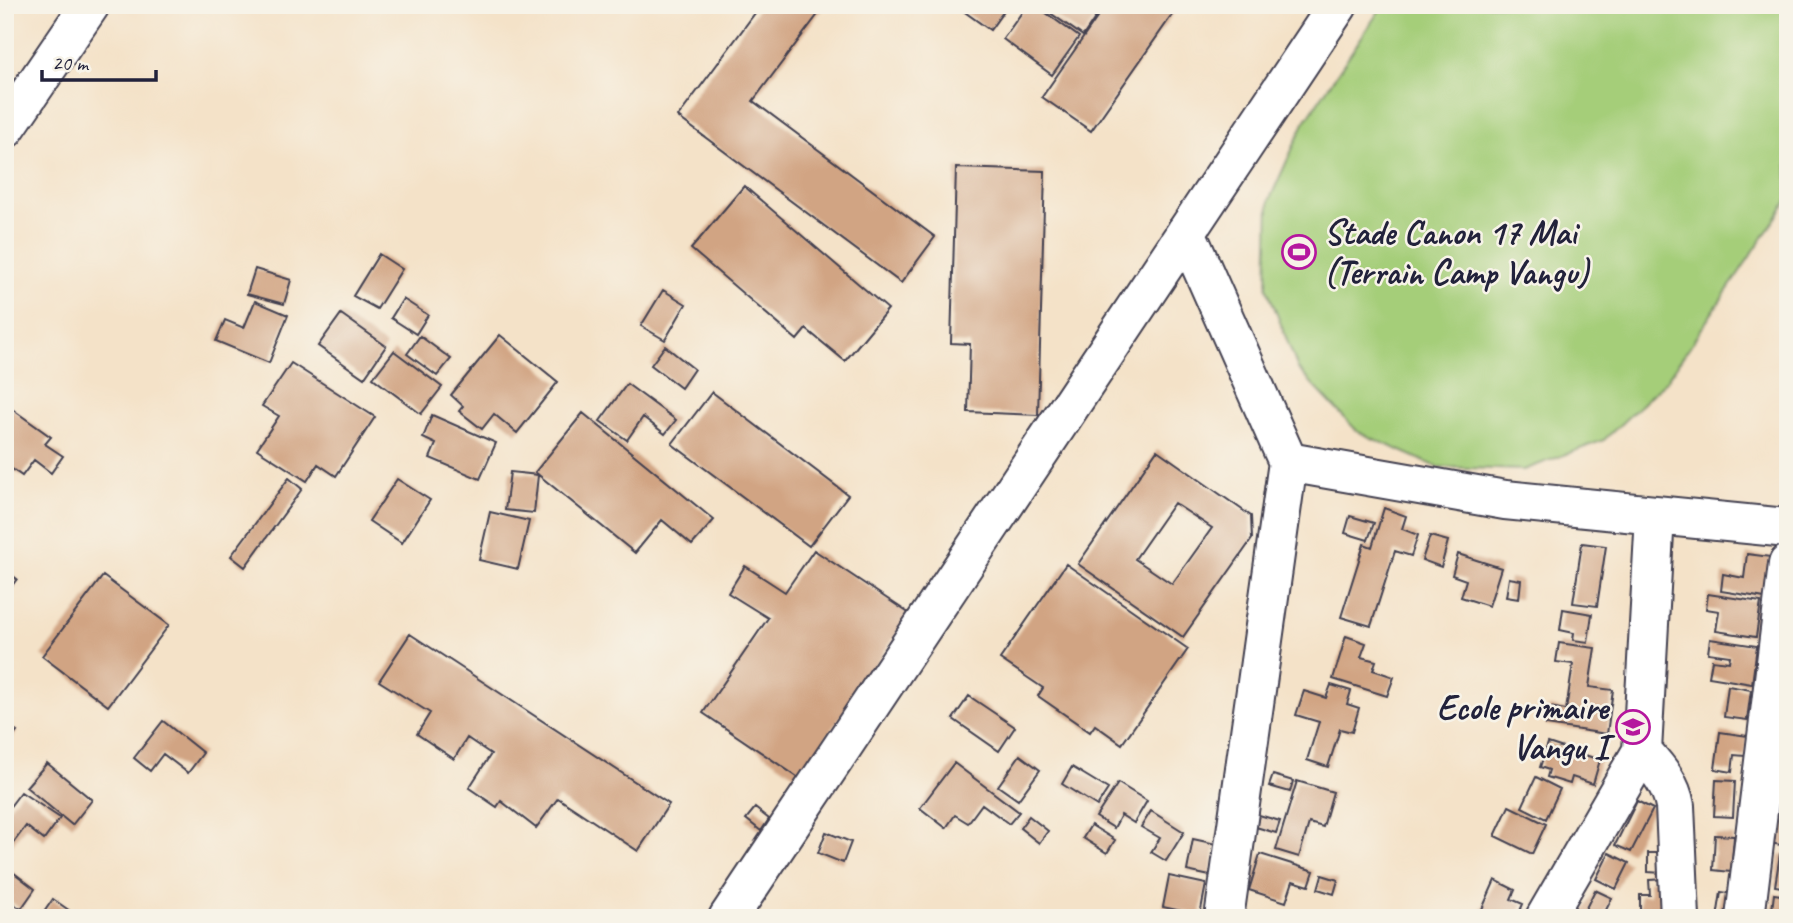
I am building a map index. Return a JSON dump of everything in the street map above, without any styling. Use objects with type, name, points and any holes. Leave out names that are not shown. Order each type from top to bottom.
[{"type":"street","points":[[5,129],[90,5]]},
{"type":"street","points":[[728,918],[1338,5]]},
{"type":"street","points":[[1186,232],[1288,461],[1224,918]]},
{"type":"street","points":[[1288,461],[1505,500],[1788,528]]},
{"type":"street","points":[[1545,918],[1642,751],[1655,515]]},
{"type":"street","points":[[1745,918],[1788,564]]},
{"type":"street","points":[[1642,751],[1661,771],[1672,790],[1675,806],[1679,918]]},
{"type":"green space","points":[[1383,5],[1788,5],[1788,200],[1667,380],[1604,440],[1524,470],[1437,467],[1358,432],[1298,369],[1267,288],[1269,201],[1304,123]]},
{"type":"building","points":[[761,5],[825,5],[753,101],[935,237],[901,283],[678,117]]},
{"type":"building","points":[[955,5],[1008,5],[990,30]]},
{"type":"building","points":[[1027,5],[1035,5],[1079,37],[1052,75],[1003,39]]},
{"type":"building","points":[[1039,5],[1104,5],[1083,36]]},
{"type":"building","points":[[1106,5],[1179,5],[1091,131],[1042,97]]},
{"type":"building","points":[[956,168],[1045,171],[1038,415],[968,412],[970,344],[951,343]]},
{"type":"building","points":[[744,186],[888,309],[845,361],[806,329],[797,340],[691,249]]},
{"type":"building","points":[[379,254],[402,269],[377,309],[353,296]]},
{"type":"building","points":[[255,269],[291,280],[284,304],[247,294]]},
{"type":"building","points":[[663,290],[686,304],[665,340],[641,326]]},
{"type":"building","points":[[403,299],[428,315],[416,334],[391,318]]},
{"type":"building","points":[[255,301],[288,315],[269,363],[216,341],[225,320],[244,328]]},
{"type":"building","points":[[341,314],[386,346],[364,378],[318,346]]},
{"type":"building","points":[[500,335],[558,382],[517,433],[494,414],[482,429],[459,411],[463,406],[451,395]]},
{"type":"building","points":[[420,336],[451,359],[437,376],[407,354]]},
{"type":"building","points":[[665,346],[694,369],[681,388],[651,365]]},
{"type":"building","points":[[394,351],[442,387],[421,414],[373,378]]},
{"type":"building","points":[[291,363],[375,417],[336,476],[318,464],[307,481],[257,449],[279,416],[262,406]]},
{"type":"building","points":[[627,384],[676,420],[665,434],[643,417],[627,440],[600,421]]},
{"type":"building","points":[[712,392],[848,495],[809,546],[672,444]]},
{"type":"building","points":[[5,404],[51,437],[45,444],[63,456],[51,473],[34,460],[22,476],[5,464]]},
{"type":"building","points":[[583,413],[714,520],[692,545],[662,520],[635,553],[535,472]]},
{"type":"building","points":[[432,415],[496,443],[480,479],[430,458],[436,444],[423,438]]},
{"type":"building","points":[[1157,450],[1251,516],[1252,539],[1183,637],[1078,564]],"holes":[[[1174,503],[1212,528],[1172,584],[1135,559]]]},
{"type":"building","points":[[510,472],[538,475],[534,513],[505,510]]},
{"type":"building","points":[[289,478],[302,489],[245,567],[231,556]]},
{"type":"building","points":[[397,479],[430,500],[402,543],[369,521]]},
{"type":"building","points":[[1384,508],[1406,516],[1402,529],[1418,535],[1411,556],[1395,551],[1371,626],[1341,617],[1364,544],[1372,547]]},
{"type":"building","points":[[490,512],[529,521],[518,569],[479,560]]},
{"type":"building","points":[[1350,516],[1374,523],[1368,540],[1345,533]]},
{"type":"building","points":[[1430,536],[1448,541],[1441,567],[1422,560]]},
{"type":"building","points":[[1582,543],[1606,546],[1597,606],[1573,603]]},
{"type":"building","points":[[814,550],[910,614],[799,778],[703,713],[768,618],[728,593],[745,566],[785,592]]},
{"type":"building","points":[[1458,554],[1501,568],[1489,606],[1461,597],[1466,580],[1452,575]]},
{"type":"building","points":[[1747,554],[1771,557],[1765,598],[1721,591],[1723,574],[1744,578]]},
{"type":"building","points":[[1066,564],[1188,649],[1122,744],[1095,725],[1090,732],[1038,696],[1043,688],[1000,659]]},
{"type":"building","points":[[5,570],[17,579],[5,595]]},
{"type":"building","points":[[103,576],[169,625],[108,706],[42,656]]},
{"type":"building","points":[[1509,578],[1521,580],[1519,599],[1506,597]]},
{"type":"building","points":[[1708,594],[1761,602],[1756,637],[1716,631],[1719,611],[1706,609]]},
{"type":"building","points":[[1563,609],[1592,614],[1588,642],[1573,640],[1574,633],[1560,630]]},
{"type":"building","points":[[410,634],[669,804],[638,851],[558,798],[536,828],[501,801],[497,807],[469,788],[491,754],[467,738],[454,759],[417,734],[430,713],[379,681]]},
{"type":"building","points":[[1346,636],[1366,643],[1361,657],[1376,661],[1373,670],[1394,677],[1387,696],[1333,679]]},
{"type":"building","points":[[1710,639],[1757,646],[1752,684],[1709,677],[1712,660],[1729,662],[1730,656],[1708,653]]},
{"type":"building","points":[[1559,643],[1595,648],[1589,687],[1613,690],[1607,734],[1546,725],[1549,707],[1566,710],[1573,664],[1556,662]]},
{"type":"building","points":[[1331,685],[1351,691],[1347,704],[1359,708],[1352,732],[1340,729],[1328,767],[1307,760],[1319,722],[1296,715],[1304,691],[1326,698]]},
{"type":"building","points":[[1728,686],[1751,690],[1747,720],[1724,717]]},
{"type":"building","points":[[969,696],[1015,727],[999,751],[953,719]]},
{"type":"building","points":[[163,721],[203,753],[188,773],[163,754],[150,771],[134,758]]},
{"type":"building","points":[[5,723],[17,732],[5,747]]},
{"type":"building","points":[[1720,732],[1748,736],[1745,756],[1734,755],[1732,772],[1715,769]]},
{"type":"building","points":[[1548,743],[1600,760],[1593,784],[1572,777],[1570,784],[1547,777],[1549,770],[1540,767]]},
{"type":"building","points":[[1020,755],[1040,770],[1018,800],[998,786]]},
{"type":"building","points":[[47,763],[92,800],[72,825],[26,787]]},
{"type":"building","points":[[954,763],[1019,812],[1009,824],[982,804],[968,823],[955,815],[946,828],[920,808]]},
{"type":"building","points":[[1072,767],[1108,789],[1097,806],[1062,784]]},
{"type":"building","points":[[1273,775],[1293,781],[1290,792],[1269,786]]},
{"type":"building","points":[[1536,777],[1560,789],[1546,819],[1522,807]]},
{"type":"building","points":[[1716,780],[1735,781],[1733,817],[1714,816]]},
{"type":"building","points":[[1297,781],[1333,792],[1323,827],[1309,823],[1299,857],[1276,850]]},
{"type":"building","points":[[1118,783],[1147,801],[1134,823],[1121,815],[1114,828],[1096,817]]},
{"type":"building","points":[[21,792],[60,818],[44,840],[26,826],[5,854],[5,813]]},
{"type":"building","points":[[1637,801],[1653,809],[1631,852],[1615,845]]},
{"type":"building","points":[[1509,806],[1546,824],[1532,854],[1495,836]]},
{"type":"building","points":[[755,808],[769,819],[761,831],[746,819]]},
{"type":"building","points":[[1766,808],[1788,811],[1788,846],[1762,842]]},
{"type":"building","points":[[1151,811],[1184,832],[1166,861],[1151,852],[1160,838],[1141,827]]},
{"type":"building","points":[[1259,815],[1280,821],[1276,833],[1256,827]]},
{"type":"building","points":[[1029,816],[1048,831],[1039,843],[1020,828]]},
{"type":"building","points":[[1091,825],[1115,840],[1107,853],[1083,838]]},
{"type":"building","points":[[826,832],[851,842],[843,863],[818,853]]},
{"type":"building","points":[[1715,835],[1734,836],[1731,872],[1713,870]]},
{"type":"building","points":[[1193,839],[1216,844],[1210,876],[1187,871]]},
{"type":"building","points":[[1609,853],[1629,863],[1616,889],[1596,879]]},
{"type":"building","points":[[1648,853],[1663,853],[1662,873],[1648,872]]},
{"type":"building","points":[[1260,854],[1314,871],[1309,886],[1293,881],[1286,902],[1249,890]]},
{"type":"building","points":[[1780,854],[1788,855],[1788,888],[1775,886]]},
{"type":"building","points":[[5,866],[35,889],[21,909],[5,898]]},
{"type":"building","points":[[1322,875],[1338,880],[1334,894],[1318,889]]},
{"type":"building","points":[[1169,876],[1206,884],[1200,915],[1163,907]]},
{"type":"building","points":[[1667,879],[1667,918],[1650,918],[1650,913],[1640,912],[1640,895],[1650,895],[1649,880]]},
{"type":"building","points":[[1495,880],[1515,890],[1511,899],[1523,904],[1517,918],[1478,918]]},
{"type":"building","points":[[1595,890],[1612,898],[1602,918],[1581,918]]},
{"type":"building","points":[[1721,892],[1736,894],[1733,918],[1717,918]]},
{"type":"building","points":[[1774,894],[1788,896],[1788,918],[1771,918]]},
{"type":"building","points":[[53,899],[80,918],[40,918]]},
{"type":"place","name":"Stade Canon 17 Mai (Terrain Camp Vangu)","points":[[1299,252]]},
{"type":"place","name":"Ecole primaire Vangu I","points":[[1633,727]]}]
